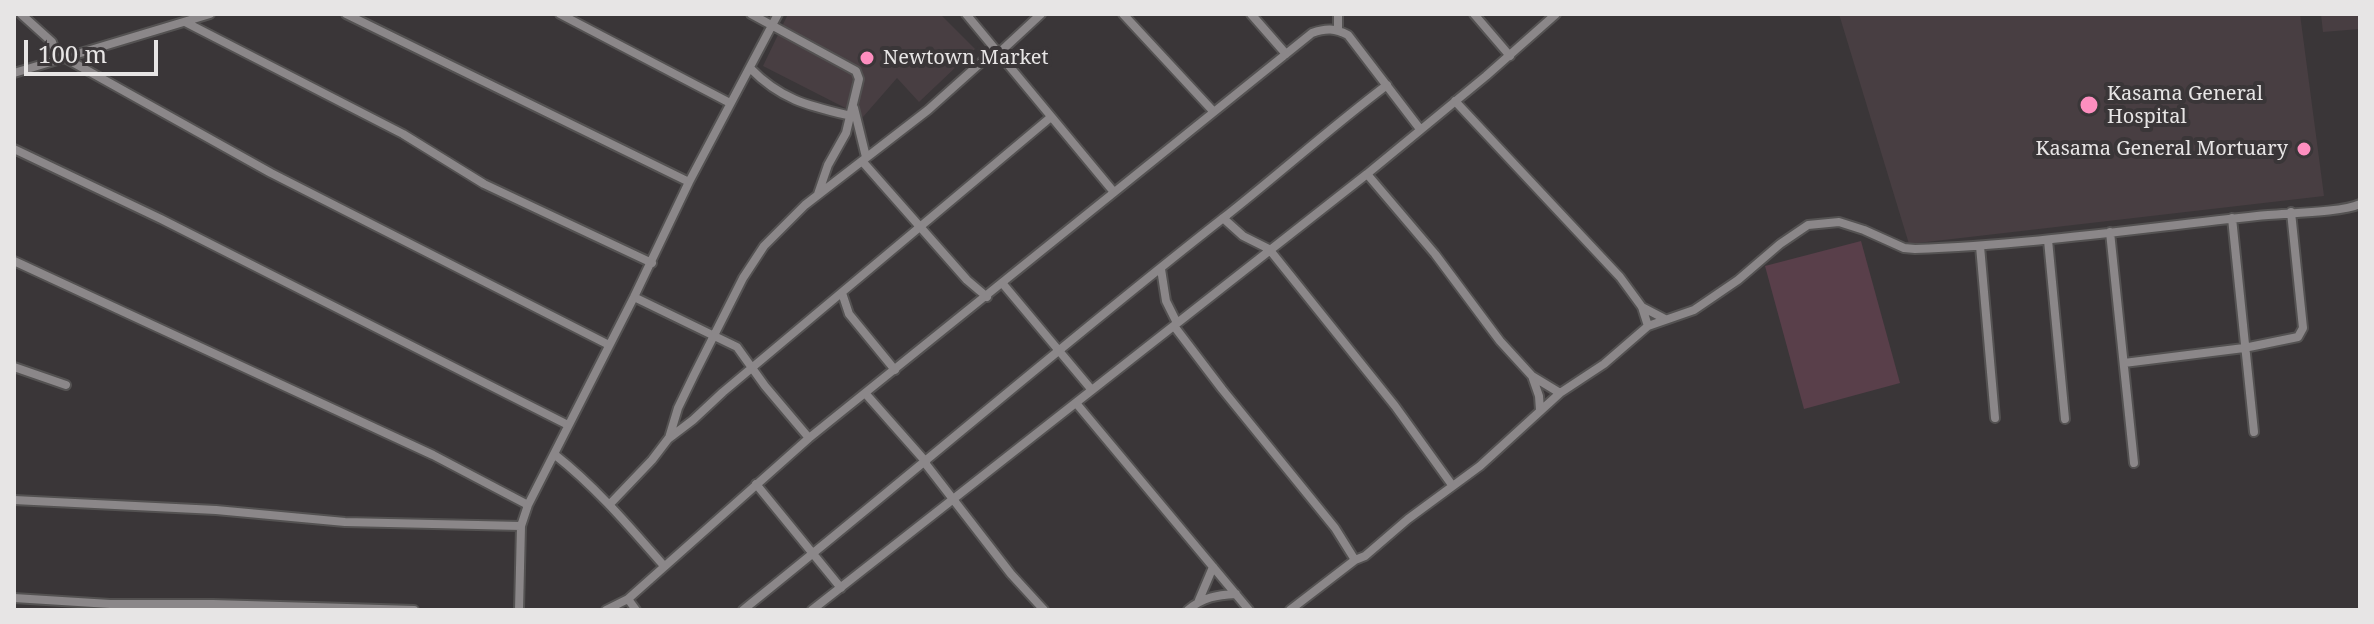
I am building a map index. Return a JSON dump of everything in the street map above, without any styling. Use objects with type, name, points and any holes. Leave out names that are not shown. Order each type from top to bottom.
[{"type":"street","points":[[21,14],[52,42],[62,59],[271,173],[609,345]]},
{"type":"street","points":[[14,73],[210,14]]},
{"type":"street","points":[[346,14],[689,182]]},
{"type":"street","points":[[560,14],[730,103]]},
{"type":"street","points":[[751,14],[856,71],[859,79],[846,133],[828,165],[817,195]]},
{"type":"street","points":[[519,610],[521,526],[528,505],[652,263],[689,182],[778,14]]},
{"type":"street","points":[[966,14],[1113,191]]},
{"type":"street","points":[[668,439],[681,400],[753,261],[781,229],[817,195],[928,110],[1041,14]]},
{"type":"street","points":[[1123,14],[1213,111]]},
{"type":"street","points":[[1251,14],[1286,54]]},
{"type":"street","points":[[1338,14],[1338,29]]},
{"type":"street","points":[[1474,14],[1510,56]]},
{"type":"street","points":[[812,610],[1367,174],[1556,14]]},
{"type":"street","points":[[185,22],[403,134],[484,184],[652,263]]},
{"type":"street","points":[[606,610],[628,599],[809,438],[1312,33],[1338,29],[1348,35],[1420,129]]},
{"type":"street","points":[[750,68],[771,88],[789,99],[851,116]]},
{"type":"street","points":[[743,610],[1387,85]]},
{"type":"street","points":[[1455,101],[1620,277],[1642,307],[1648,326]]},
{"type":"street","points":[[853,105],[864,159],[967,280],[987,297]]},
{"type":"street","points":[[610,504],[668,439],[1051,117]]},
{"type":"street","points":[[14,149],[161,219],[568,425]]},
{"type":"street","points":[[1367,174],[1435,254],[1500,341],[1532,376],[1560,393]]},
{"type":"street","points":[[1290,610],[1355,560],[1372,551],[1509,442],[1560,393],[1604,364],[1648,326],[1694,310],[1808,225],[1839,222],[1904,248],[1980,246],[2357,207]]},
{"type":"street","points":[[2124,363],[2244,348],[2293,339],[2301,334],[2303,328],[2291,212]]},
{"type":"street","points":[[1223,218],[1243,236],[1269,249],[1395,406],[1452,485]]},
{"type":"street","points":[[2232,218],[2254,432]]},
{"type":"street","points":[[2110,232],[2134,463]]},
{"type":"street","points":[[2048,240],[2065,419]]},
{"type":"street","points":[[1980,246],[1995,418]]},
{"type":"street","points":[[14,261],[433,455],[528,505]]},
{"type":"street","points":[[1161,269],[1166,301],[1176,324],[1222,389],[1335,528],[1355,560]]},
{"type":"street","points":[[1003,284],[1091,389]]},
{"type":"street","points":[[842,293],[849,314],[895,370]]},
{"type":"street","points":[[634,297],[737,347],[809,438]]},
{"type":"street","points":[[1642,307],[1665,319]]},
{"type":"street","points":[[14,367],[66,385]]},
{"type":"street","points":[[1532,376],[1540,410]]},
{"type":"street","points":[[865,393],[925,463],[1011,574],[1044,610]]},
{"type":"street","points":[[1076,403],[1249,610]]},
{"type":"street","points":[[554,454],[610,504],[664,566]]},
{"type":"street","points":[[756,484],[841,588]]},
{"type":"street","points":[[14,500],[216,510],[345,522],[521,526]]},
{"type":"street","points":[[1188,610],[1199,600],[1213,567]]},
{"type":"street","points":[[1199,600],[1236,594]]},
{"type":"street","points":[[14,598],[110,604],[414,610]]},
{"type":"street","points":[[628,599],[636,610]]},
{"type":"shaded area","name":"Newtown Market","points":[[788,14],[940,14],[975,49],[919,102],[897,78],[863,117],[763,66]]},
{"type":"shaded area","name":"Kasama General Hospital","points":[[1839,14],[2300,14],[2324,196],[1909,244]]},
{"type":"shaded area","points":[[2321,14],[2360,14],[2360,29],[2323,32]]},
{"type":"shaded area","points":[[1861,241],[1900,383],[1804,409],[1765,266]]},
{"type":"place","name":"Newtown Market","points":[[867,58]]},
{"type":"place","name":"Kasama General Hospital","points":[[2089,105]]},
{"type":"place","name":"Kasama General Mortuary","points":[[2304,149]]}]
